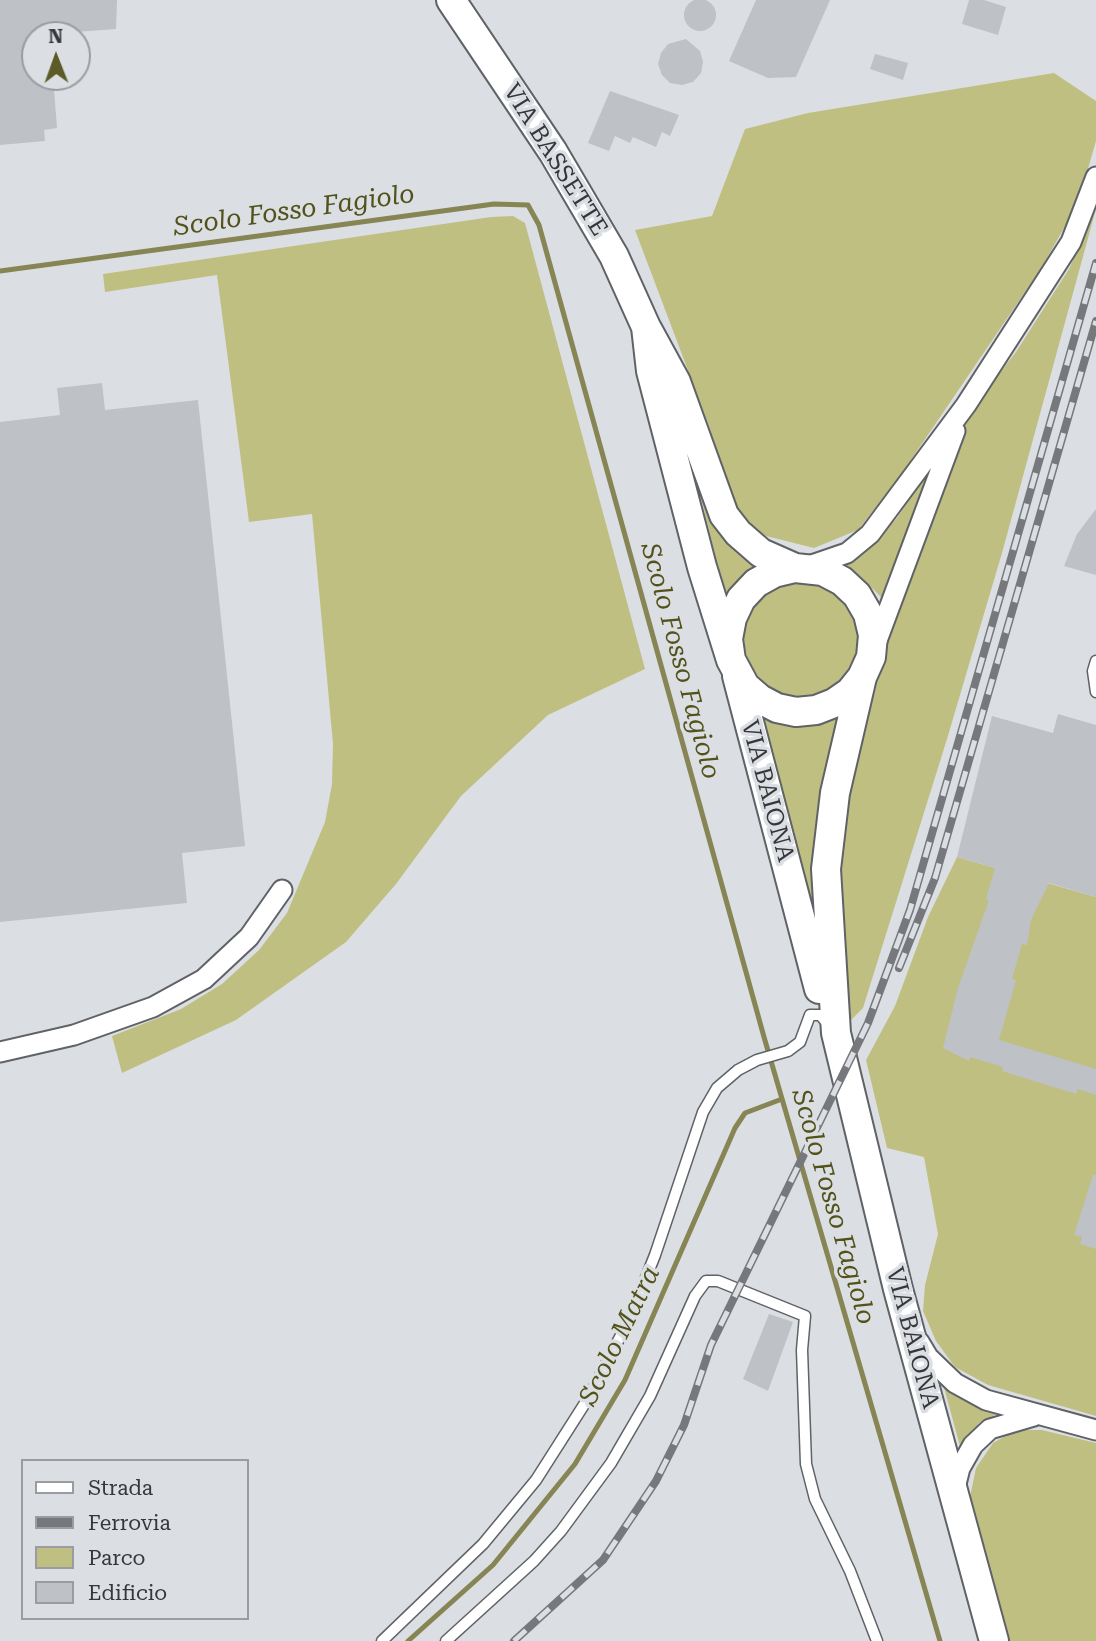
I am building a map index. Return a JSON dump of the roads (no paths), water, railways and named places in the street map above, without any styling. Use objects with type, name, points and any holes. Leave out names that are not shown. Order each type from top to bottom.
[{"type":"main road","name":"VIA BASSETTE","points":[[451,0],[553,152],[614,256],[646,327],[676,382],[724,515],[738,533],[761,553],[798,568]]},
{"type":"main road","name":"VIA BASSETTE","points":[[646,327],[651,371],[702,567],[733,665]]},
{"type":"main road","points":[[798,568],[822,571],[842,581],[858,596],[870,625],[867,667],[850,692],[834,704],[816,710],[796,712],[777,708],[760,699],[745,686],[733,665],[728,639],[732,618],[741,599],[756,583],[774,573],[798,568]]},
{"type":"main road","name":"VIA BAIONA","points":[[733,665],[818,986],[836,1033],[907,1323],[994,1641]]},
{"type":"main road","name":"VIA BAIONA","points":[[836,1033],[826,869],[835,793],[867,667]]},
{"type":"street","name":"VIA BAIONA","points":[[798,568],[829,561],[847,553],[870,534],[965,405],[1072,242],[1096,177]]},
{"type":"street","name":"VIA BAIONA","points":[[867,667],[965,405]]},
{"type":"street","points":[[0,1052],[74,1035],[153,1007],[204,979],[249,937],[282,890]]},
{"type":"street","points":[[907,1323],[928,1357],[956,1383],[986,1399],[1096,1430]]},
{"type":"street","points":[[954,1495],[960,1468],[973,1445],[999,1425],[1039,1415]]},
{"type":"lane","points":[[1096,661],[1093,671],[1096,692]]},
{"type":"lane","points":[[382,1641],[483,1544],[536,1480],[587,1400],[630,1318],[655,1255],[703,1112],[717,1087],[738,1070],[757,1060],[788,1051],[800,1042],[810,1015],[820,1015],[836,1033]]},
{"type":"lane","points":[[446,1641],[534,1561],[561,1531],[611,1463],[650,1396],[695,1296],[706,1281],[718,1281],[805,1316],[803,1350],[806,1464],[815,1499],[850,1571],[877,1641]]},
{"type":"waterway","name":"Scolo Fosso Fagiolo","points":[[0,271],[494,204],[528,205],[539,225],[764,1037],[940,1641]]},
{"type":"waterway","name":"Scolo Matra","points":[[408,1641],[493,1565],[575,1464],[625,1380],[735,1128],[745,1113],[782,1099]]},
{"type":"railway","points":[[514,1641],[603,1560],[656,1481],[684,1425],[711,1345],[868,1023],[910,910],[1096,263]]},
{"type":"railway","points":[[899,968],[935,878],[1096,321]]}]
